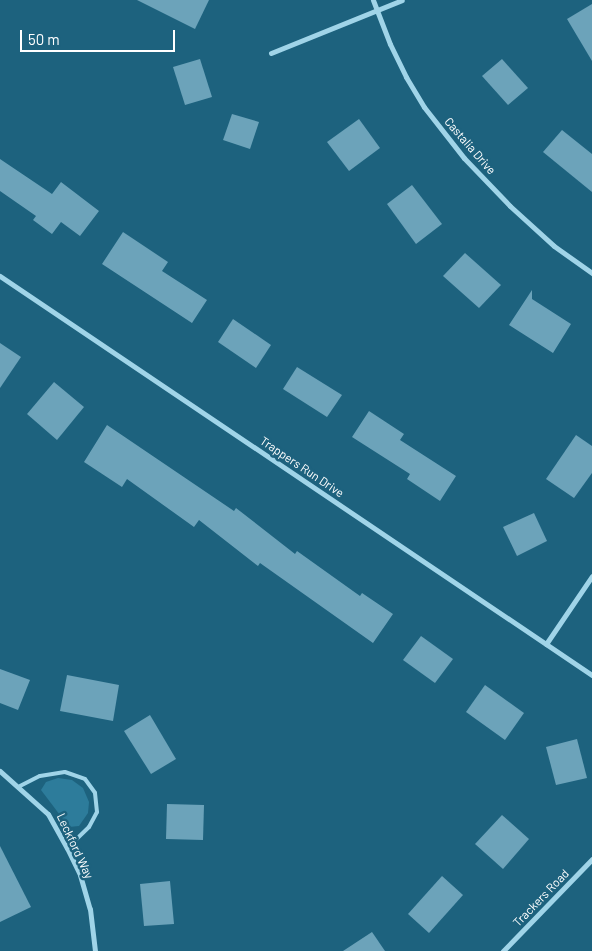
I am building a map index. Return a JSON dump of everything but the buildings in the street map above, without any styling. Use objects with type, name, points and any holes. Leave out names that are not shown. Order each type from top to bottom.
[{"type":"street","name":"Castalia Drive","points":[[373,0],[390,44],[406,77],[424,107],[464,158],[510,206],[554,246],[592,273]]},
{"type":"street","points":[[271,53],[402,0]]},
{"type":"street","name":"Trappers Run Drive","points":[[0,276],[592,675]]},
{"type":"street","points":[[546,644],[592,576]]},
{"type":"street","name":"Leckford Way","points":[[0,771],[20,786],[48,814],[67,848],[80,875],[90,909],[95,951]]},
{"type":"street","name":"Trackers Road","points":[[503,951],[592,859]]},
{"type":"lane","points":[[20,786],[40,776],[65,772],[85,779],[95,793],[97,812],[89,827],[67,848]]},
{"type":"shaded area","points":[[58,778],[72,780],[83,788],[89,802],[88,813],[79,826],[69,827],[41,790],[46,782]]}]
